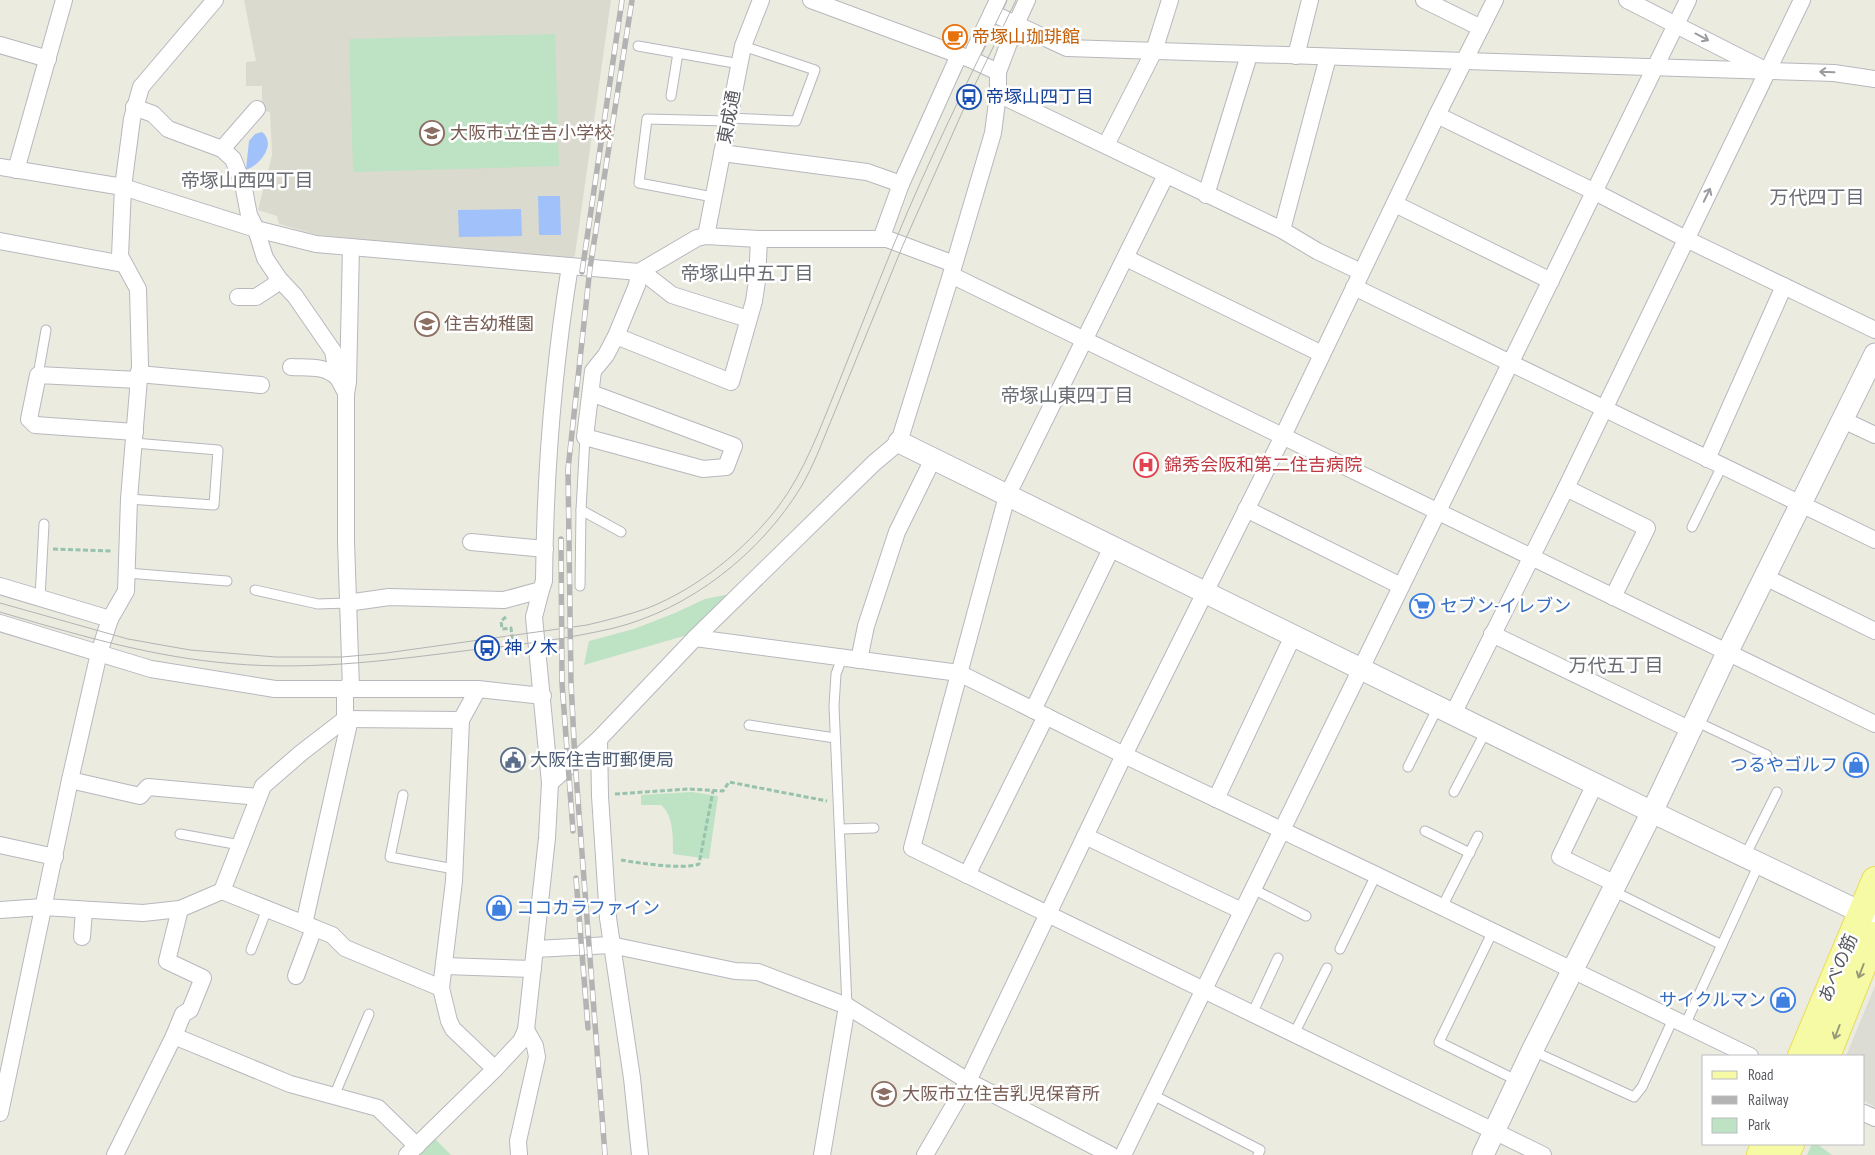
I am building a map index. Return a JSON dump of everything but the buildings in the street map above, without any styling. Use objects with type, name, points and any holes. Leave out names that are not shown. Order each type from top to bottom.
[{"type":"main road","name":"あべの筋","points":[[1801,1055],[1868,915],[1875,880]]},
{"type":"main road","name":"あべの筋","points":[[1827,1055],[1875,935]]},
{"type":"street","points":[[16,170],[64,0]]},
{"type":"street","points":[[0,1113],[70,780],[99,653],[110,619],[126,591],[129,499],[138,377],[138,289],[120,256],[123,187],[134,108],[141,87],[215,0]]},
{"type":"street","name":"東成通","points":[[706,236],[743,46],[761,0]]},
{"type":"street","points":[[811,0],[965,57],[998,72]]},
{"type":"street","points":[[550,783],[599,739],[695,638],[874,463],[899,442],[993,134],[998,94],[998,72],[1027,0]]},
{"type":"street","points":[[1106,145],[1154,52],[1170,0]]},
{"type":"street","points":[[1296,56],[1310,0]]},
{"type":"street","points":[[1424,0],[1481,28]]},
{"type":"street","points":[[925,1155],[968,1081],[1084,836],[1283,436],[1437,115],[1495,0]]},
{"type":"street","points":[[1627,0],[1767,71]]},
{"type":"street","points":[[1123,1155],[1688,0]]},
{"type":"street","points":[[1445,710],[1492,634],[1566,488],[1802,0]]},
{"type":"street","points":[[881,239],[901,184],[965,57],[995,7],[1016,24],[1067,48],[1464,62],[1834,72],[1875,79]]},
{"type":"street","points":[[0,45],[48,59]]},
{"type":"street","points":[[1206,195],[1249,55]]},
{"type":"street","points":[[1282,230],[1328,57]]},
{"type":"street","points":[[998,94],[1282,230],[1358,279],[1511,362],[1875,540]]},
{"type":"street","points":[[134,108],[153,114],[168,128],[222,149],[232,159],[242,184],[249,215],[266,258],[279,279],[295,296],[333,351],[338,378]]},
{"type":"street","points":[[222,149],[257,109]]},
{"type":"street","points":[[1437,115],[1595,192],[1686,239],[1875,330]]},
{"type":"street","points":[[722,153],[867,172],[901,184]]},
{"type":"street","points":[[0,167],[123,187],[256,229],[316,244],[639,272],[672,294],[748,319]]},
{"type":"street","points":[[1166,175],[1007,496],[912,848],[1543,1155]]},
{"type":"street","points":[[1395,204],[1551,281]]},
{"type":"street","points":[[639,272],[697,238],[706,236],[759,239],[887,239],[953,270],[1085,340],[1875,724]]},
{"type":"street","points":[[616,336],[731,382],[757,281],[759,239]]},
{"type":"street","points":[[0,242],[123,264]]},
{"type":"street","points":[[296,976],[309,926],[348,719],[346,394],[348,382],[351,248]]},
{"type":"street","points":[[1126,258],[1322,354]]},
{"type":"street","points":[[174,1036],[290,1084],[378,1108],[412,1150],[521,1041],[526,1030],[533,970],[547,838],[550,783],[534,617],[544,581],[546,496],[560,326],[570,266]]},
{"type":"street","points":[[591,393],[734,446],[726,467],[703,470],[585,437],[593,371],[606,355],[616,336],[637,285],[639,272]]},
{"type":"street","points":[[238,297],[256,297],[273,286],[279,279]]},
{"type":"street","points":[[1707,459],[1784,286]]},
{"type":"street","points":[[1483,1155],[1532,1051],[1652,812],[1727,652],[1875,354]]},
{"type":"street","points":[[291,367],[321,368],[334,373],[346,394]]},
{"type":"street","points":[[134,437],[35,425],[29,419],[38,375],[138,377],[261,385]]},
{"type":"street","points":[[1843,420],[1875,435]]},
{"type":"street","points":[[899,442],[1486,731],[1868,915]]},
{"type":"street","points":[[859,660],[866,626],[897,532],[932,459]]},
{"type":"street","points":[[1566,488],[1647,528],[1613,597]]},
{"type":"street","points":[[1246,509],[1401,586]]},
{"type":"street","points":[[471,542],[545,549]]},
{"type":"street","points":[[967,875],[1112,547]]},
{"type":"street","points":[[1765,578],[1875,631]]},
{"type":"street","points":[[0,586],[110,619]]},
{"type":"street","points":[[347,603],[389,597],[504,600],[541,590]]},
{"type":"street","points":[[0,624],[151,669],[275,689],[478,689],[542,696]]},
{"type":"street","points":[[1492,634],[1693,726]]},
{"type":"street","points":[[1216,799],[1293,636]]},
{"type":"street","points":[[695,638],[959,673],[1124,755],[1376,874],[1748,1055]]},
{"type":"street","points":[[478,689],[461,720],[454,869],[445,966],[441,988],[449,1021],[453,1029],[495,1069]]},
{"type":"street","points":[[0,910],[43,907],[143,914],[180,910],[222,891],[263,786],[300,753],[348,719],[461,720]]},
{"type":"street","points":[[599,739],[600,796],[611,945],[632,1078],[640,1155]]},
{"type":"street","points":[[70,780],[140,796],[148,787],[258,797]]},
{"type":"street","points":[[1595,784],[1560,857],[1614,888]]},
{"type":"street","points":[[1084,836],[1242,912]]},
{"type":"street","points":[[0,845],[55,857]]},
{"type":"street","points":[[222,891],[332,935],[345,948],[441,988]]},
{"type":"street","points":[[82,937],[84,910]]},
{"type":"street","points":[[116,1155],[183,1014],[190,1010],[203,978],[167,961],[180,910]]},
{"type":"street","points":[[535,949],[611,945],[735,971],[758,972],[847,1006],[968,1081],[1111,1155]]},
{"type":"street","points":[[445,966],[533,970]]},
{"type":"street","points":[[822,1155],[847,1006]]},
{"type":"street","points":[[519,1155],[518,1141],[537,1057],[535,1046],[526,1030]]},
{"type":"lane","points":[[638,46],[740,64]]},
{"type":"lane","points":[[713,197],[639,182],[647,119],[796,121],[815,70],[743,46]]},
{"type":"lane","points":[[671,96],[678,53]]},
{"type":"lane","points":[[38,375],[46,330]]},
{"type":"lane","points":[[129,499],[214,505],[218,450],[134,437]]},
{"type":"lane","points":[[580,586],[581,510],[585,437]]},
{"type":"lane","points":[[1692,527],[1722,466]]},
{"type":"lane","points":[[581,510],[621,532]]},
{"type":"lane","points":[[40,598],[44,524]]},
{"type":"lane","points":[[127,573],[227,581]]},
{"type":"lane","points":[[255,590],[318,604],[347,603]]},
{"type":"lane","points":[[842,658],[836,674],[834,706],[847,1006]]},
{"type":"lane","points":[[1408,767],[1445,710]]},
{"type":"lane","points":[[749,725],[835,738]]},
{"type":"lane","points":[[1693,726],[1767,755]]},
{"type":"lane","points":[[1454,792],[1486,731]]},
{"type":"lane","points":[[1532,1051],[1634,1097],[1642,1087],[1722,945],[1777,792]]},
{"type":"lane","points":[[403,795],[390,857],[454,869]]},
{"type":"lane","points":[[840,830],[874,828]]},
{"type":"lane","points":[[1425,831],[1470,853]]},
{"type":"lane","points":[[180,834],[240,845]]},
{"type":"lane","points":[[1442,906],[1478,836]]},
{"type":"lane","points":[[1340,949],[1376,874]]},
{"type":"lane","points":[[1614,888],[1722,945]]},
{"type":"lane","points":[[1253,889],[1306,916]]},
{"type":"lane","points":[[251,950],[267,909]]},
{"type":"lane","points":[[1493,931],[1439,1042],[1518,1081]]},
{"type":"lane","points":[[1252,1014],[1278,958]]},
{"type":"lane","points":[[1294,1034],[1327,968]]},
{"type":"lane","points":[[334,1096],[368,1014]]},
{"type":"lane","points":[[1153,1095],[1260,1150],[1258,1155]]},
{"type":"path","points":[[43,549],[128,551]]},
{"type":"path","points":[[502,621],[502,629],[511,628],[514,652]]},
{"type":"path","points":[[508,652],[522,650]]},
{"type":"path","points":[[600,796],[688,789],[723,791],[729,782],[837,802]]},
{"type":"path","points":[[604,858],[666,865],[695,866],[699,864],[713,790]]},
{"type":"shaded area","name":"大阪市立住吉小学校","points":[[244,0],[611,0],[575,255],[573,258],[318,235],[279,224],[277,216],[258,210],[272,155],[270,112],[262,111],[262,86],[246,86],[246,62],[256,61]]},
{"type":"shaded area","points":[[1875,986],[1875,1107],[1865,1102],[1865,1055],[1846,1055]]},
{"type":"green space","points":[[555,34],[559,166],[353,172],[349,39]]},
{"type":"green space","points":[[730,594],[687,635],[584,665],[589,641],[634,629],[705,599]]},
{"type":"green space","points":[[692,792],[718,796],[709,859],[673,854],[671,821],[665,810],[661,805],[641,805],[641,795]]},
{"type":"green space","points":[[435,1139],[451,1155],[416,1155]]},
{"type":"green space","points":[[1812,1145],[1818,1145],[1832,1155],[1807,1155]]},
{"type":"water","points":[[262,132],[268,142],[265,154],[257,164],[246,170],[249,141],[255,134]]},
{"type":"water","points":[[538,196],[560,196],[561,235],[539,235]]},
{"type":"water","points":[[521,209],[522,236],[459,237],[458,210]]},
{"type":"tram line","points":[[0,603],[128,639],[190,650],[276,657],[342,657],[386,653],[587,625],[648,608],[685,590],[736,553],[778,507],[796,479],[818,433],[921,182],[1007,0]]},
{"type":"tram line","points":[[0,612],[80,635],[160,654],[215,662],[280,666],[343,664],[407,658],[525,644],[579,635],[614,628],[642,619],[696,593],[721,576],[765,535],[801,487],[817,455],[903,245],[969,97],[1016,0]]},
{"type":"railway","points":[[582,272],[622,0]]},
{"type":"railway","points":[[605,1155],[575,761],[571,682],[568,469],[590,268],[632,0]]},
{"type":"railway","points":[[561,539],[562,683],[573,831]]},
{"type":"railway","points":[[576,878],[588,1028]]},
{"type":"place","name":"帝塚山珈琲館","points":[[955,37]]},
{"type":"place","name":"帝塚山四丁目","points":[[969,97]]},
{"type":"place","name":"大阪市立住吉小学校","points":[[432,133]]},
{"type":"place","name":"住吉幼稚園","points":[[427,324]]},
{"type":"place","name":"錦秀会阪和第二住吉病院","points":[[1146,465]]},
{"type":"place","name":"セブン-イレブン","points":[[1422,606]]},
{"type":"place","name":"神ノ木","points":[[487,648]]},
{"type":"place","name":"大阪住吉町郵便局","points":[[513,760]]},
{"type":"place","name":"つるやゴルフ","points":[[1856,765]]},
{"type":"place","name":"ココカラファイン","points":[[499,908]]},
{"type":"place","name":"サイクルマン","points":[[1783,1000]]},
{"type":"place","name":"大阪市立住吉乳児保育所","points":[[884,1094]]},
{"type":"district","name":"帝塚山西四丁目","points":[[247,180]]},
{"type":"district","name":"万代四丁目","points":[[1817,197]]},
{"type":"district","name":"帝塚山中五丁目","points":[[747,273]]},
{"type":"district","name":"帝塚山東四丁目","points":[[1067,395]]},
{"type":"district","name":"万代五丁目","points":[[1616,665]]}]
